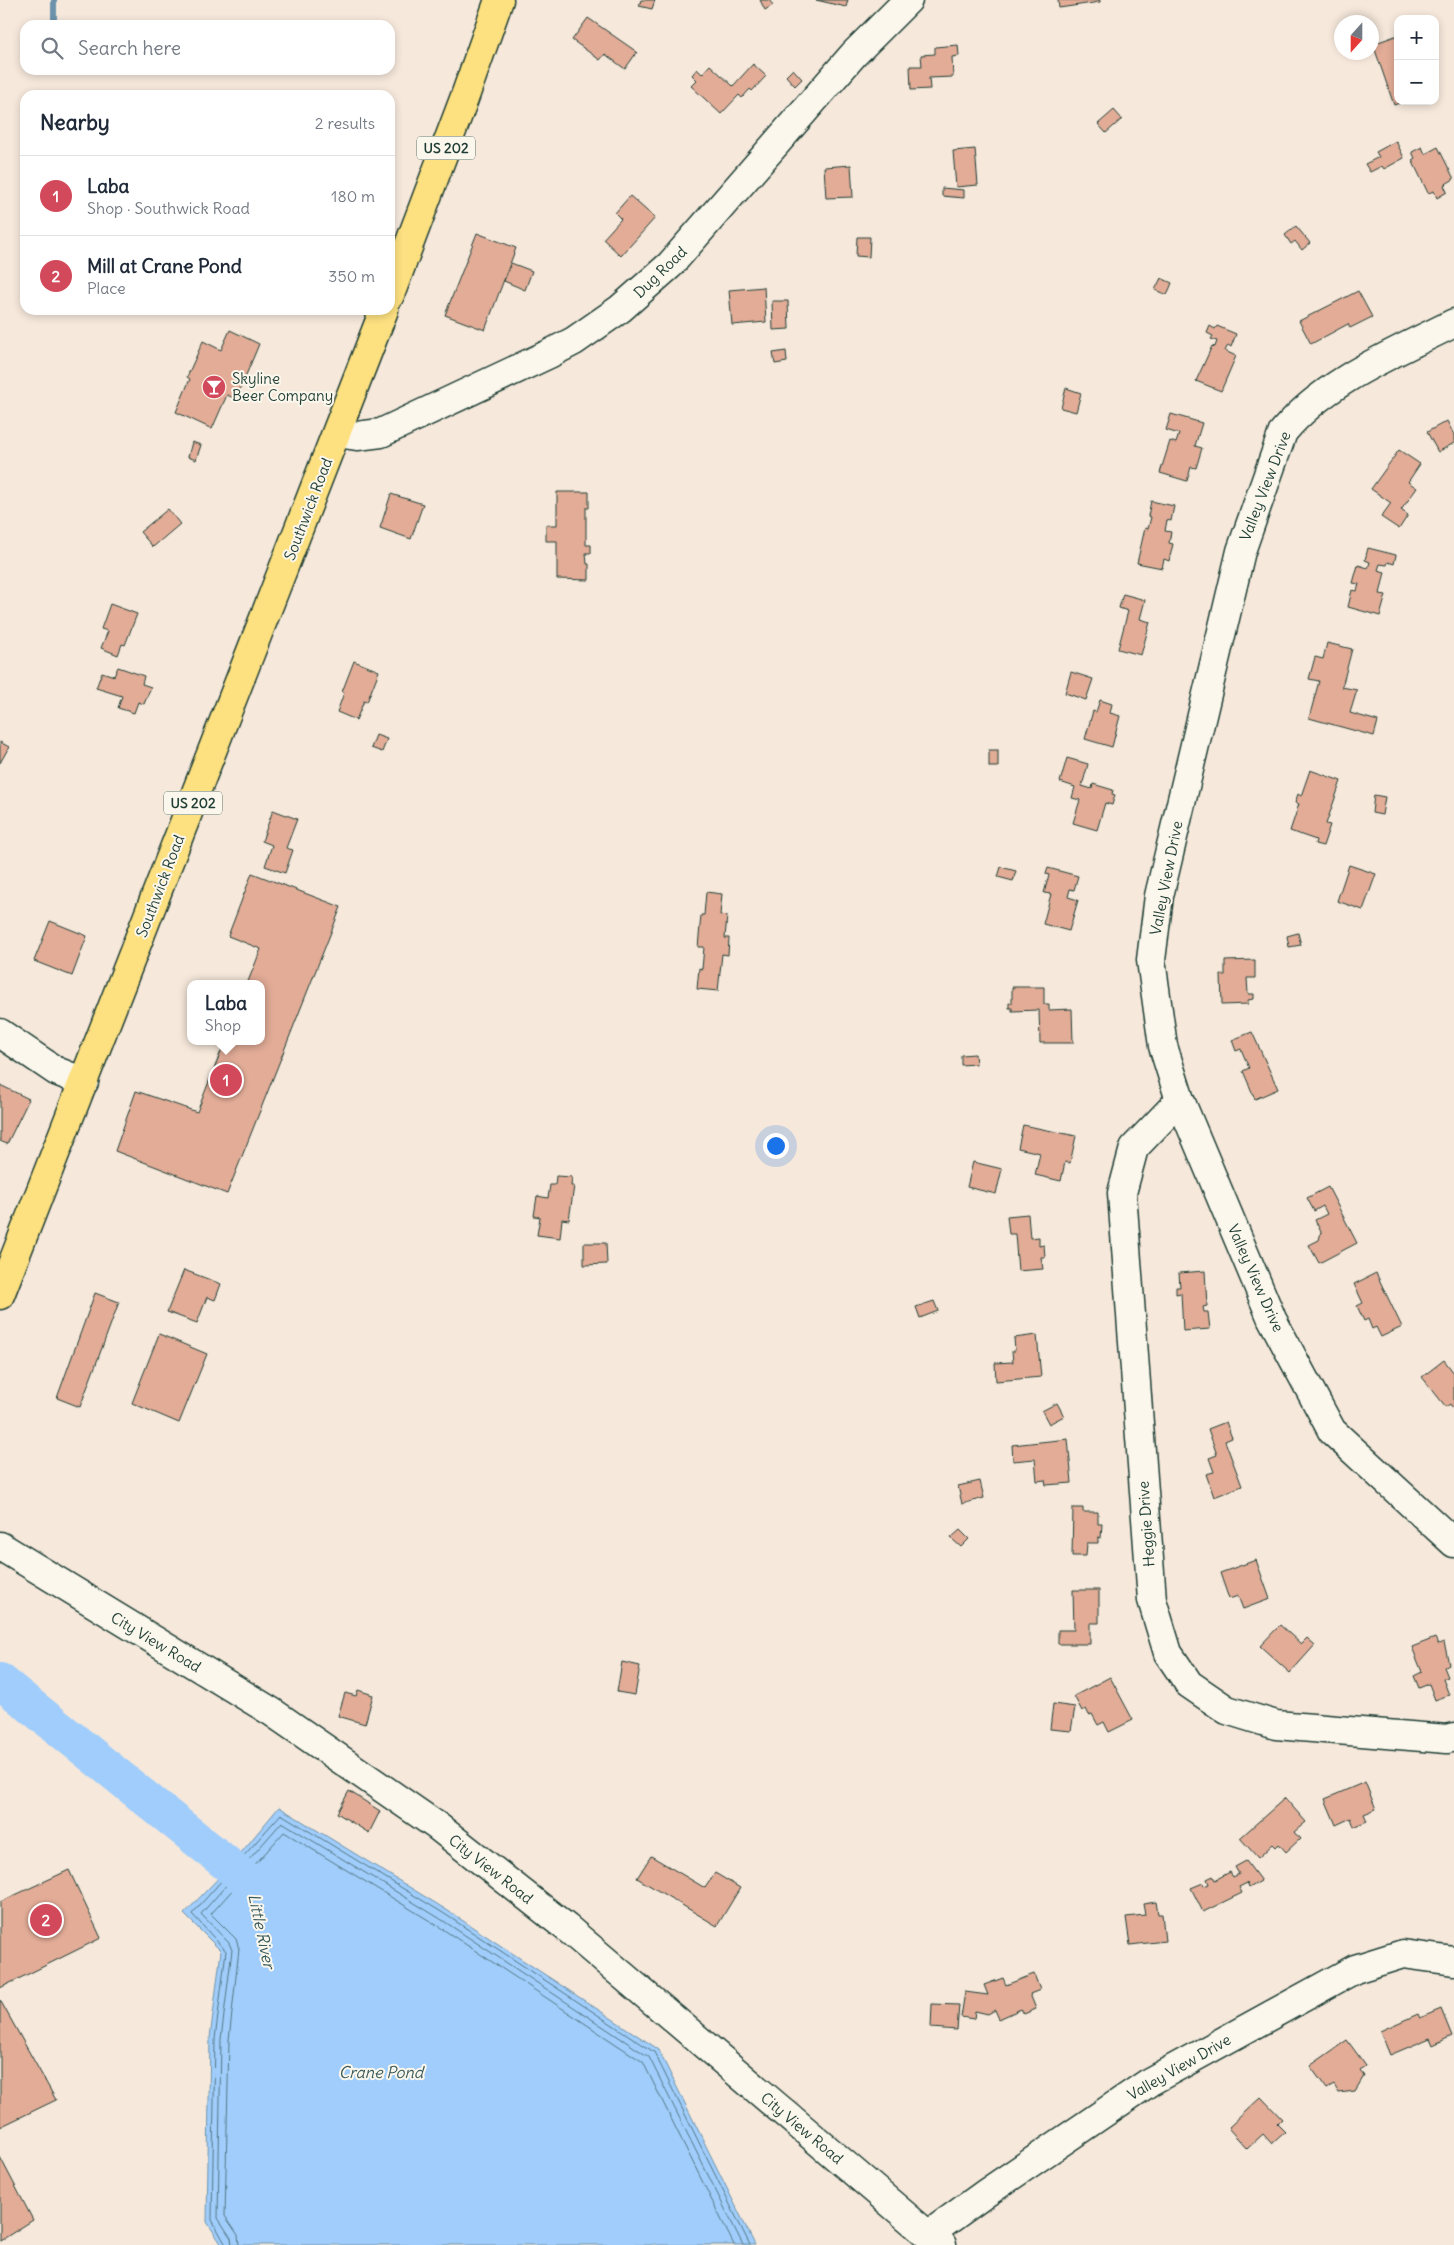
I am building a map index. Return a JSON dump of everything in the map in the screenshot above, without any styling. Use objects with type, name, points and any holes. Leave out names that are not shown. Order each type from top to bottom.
[{"type":"highway","name":"US 202","points":[[395,282],[464,99],[498,0]]},
{"type":"highway","name":"Southwick Road","points":[[0,1294],[382,315]]},
{"type":"street","name":"Dug Road","points":[[337,433],[357,436],[381,433],[549,354],[574,341],[620,309],[670,265],[854,54],[908,0]]},
{"type":"street","name":"Valley View Drive","points":[[1454,323],[1348,378],[1296,416],[1283,432],[1244,542],[1159,896],[1151,960],[1163,1046],[1180,1100],[1272,1318],[1332,1431],[1454,1543]]},
{"type":"street","points":[[0,1033],[56,1071],[84,1082]]},
{"type":"street","name":"Heggie Drive","points":[[1180,1100],[1134,1148],[1122,1193],[1152,1600],[1168,1653],[1189,1684],[1227,1710],[1276,1725],[1446,1739],[1454,1737]]},
{"type":"street","name":"City View Road","points":[[0,1546],[272,1712],[437,1826],[567,1928],[935,2240]]},
{"type":"street","name":"Valley View Drive","points":[[935,2240],[986,2193],[1151,2081],[1355,1968],[1404,1954],[1454,1961]]},
{"type":"water","name":"Crane Pond","points":[[279,1807],[445,1909],[658,2049],[755,2245],[222,2245],[207,2222],[210,2038],[221,1951],[184,1914],[230,1866]]},
{"type":"building","points":[[641,0],[655,0],[652,9],[639,6]]},
{"type":"building","points":[[760,0],[769,0],[773,5],[765,10]]},
{"type":"building","points":[[816,0],[848,0],[846,7]]},
{"type":"building","points":[[1058,0],[1100,0],[1100,2],[1059,8]]},
{"type":"building","points":[[588,18],[637,52],[625,69],[605,54],[600,60],[572,40]]},
{"type":"building","points":[[1394,36],[1394,105],[1379,60],[1379,42]]},
{"type":"building","points":[[958,45],[959,56],[952,57],[953,77],[929,78],[930,89],[911,90],[910,66],[922,66],[921,55],[935,54],[935,47]]},
{"type":"building","points":[[753,64],[766,76],[752,91],[750,89],[742,98],[739,95],[721,114],[691,86],[697,80],[692,75],[697,69],[702,74],[710,65],[733,86]]},
{"type":"building","points":[[793,69],[802,79],[795,86],[786,76]]},
{"type":"building","points":[[1114,110],[1122,119],[1106,133],[1098,124]]},
{"type":"building","points":[[1396,141],[1404,158],[1384,169],[1382,166],[1370,172],[1365,164],[1379,157],[1376,152]]},
{"type":"building","points":[[1422,147],[1425,154],[1438,147],[1454,179],[1444,185],[1447,192],[1437,198],[1434,191],[1428,193],[1412,160],[1415,158],[1412,152]]},
{"type":"building","points":[[975,149],[978,185],[956,187],[953,151]]},
{"type":"building","points":[[851,165],[853,197],[826,198],[824,167]]},
{"type":"building","points":[[942,188],[964,190],[964,198],[942,196]]},
{"type":"building","points":[[630,196],[655,218],[621,256],[603,239],[621,219],[615,213]]},
{"type":"building","points":[[1296,226],[1310,243],[1302,250],[1295,241],[1291,244],[1285,235]]},
{"type":"building","points":[[477,233],[516,248],[485,330],[445,315]]},
{"type":"building","points":[[857,237],[870,237],[869,257],[856,256]]},
{"type":"building","points":[[511,263],[532,271],[525,290],[504,281]]},
{"type":"building","points":[[1161,278],[1172,283],[1167,295],[1155,290]]},
{"type":"building","points":[[764,287],[766,322],[732,325],[729,290]]},
{"type":"building","points":[[1358,291],[1372,317],[1350,328],[1348,324],[1311,344],[1299,321]]},
{"type":"building","points":[[772,301],[788,301],[789,329],[773,330]]},
{"type":"building","points":[[1210,326],[1215,329],[1217,326],[1236,334],[1231,347],[1228,345],[1225,351],[1236,356],[1221,391],[1196,381],[1212,346],[1215,347],[1217,341],[1211,339],[1213,336],[1207,333]]},
{"type":"building","name":"Skyline Beer Company","points":[[230,330],[259,344],[236,399],[227,395],[212,429],[176,412],[190,379],[187,377],[203,341],[221,350]]},
{"type":"building","points":[[786,351],[787,362],[775,364],[773,353]]},
{"type":"building","points":[[1066,388],[1081,393],[1076,412],[1061,408]]},
{"type":"building","points":[[1171,414],[1202,423],[1195,446],[1202,448],[1196,468],[1191,467],[1187,481],[1160,473],[1170,441],[1176,443],[1179,434],[1166,430]]},
{"type":"building","points":[[1447,421],[1454,435],[1454,443],[1438,452],[1427,432]]},
{"type":"building","points":[[192,442],[201,445],[196,460],[188,457]]},
{"type":"building","points":[[1399,450],[1420,464],[1408,482],[1417,488],[1401,510],[1408,515],[1399,529],[1381,517],[1391,503],[1371,489]]},
{"type":"building","points":[[557,492],[589,492],[589,508],[586,508],[586,545],[591,545],[591,553],[586,553],[587,564],[589,564],[589,580],[557,579],[557,541],[546,541],[546,525],[557,525]]},
{"type":"building","points":[[391,494],[423,504],[411,539],[380,528]]},
{"type":"building","points":[[1151,501],[1174,506],[1171,521],[1167,520],[1165,531],[1171,532],[1169,543],[1173,544],[1169,561],[1164,559],[1162,568],[1137,563],[1145,528],[1148,529],[1151,517],[1148,516]]},
{"type":"building","points":[[168,509],[180,524],[153,547],[140,532]]},
{"type":"building","points":[[1368,548],[1396,555],[1394,564],[1388,562],[1387,565],[1380,564],[1378,570],[1385,572],[1380,594],[1386,595],[1380,616],[1348,607],[1352,590],[1357,591],[1359,584],[1353,583],[1358,565],[1368,568],[1370,562],[1365,560]]},
{"type":"building","points":[[1123,594],[1145,600],[1140,619],[1150,622],[1141,655],[1118,649],[1128,611],[1119,608]]},
{"type":"building","points":[[110,604],[137,614],[125,645],[122,644],[118,655],[101,648],[108,631],[101,629]]},
{"type":"building","points":[[1327,643],[1352,649],[1342,687],[1357,690],[1350,713],[1378,721],[1374,736],[1309,718],[1319,681],[1309,679],[1315,657],[1323,659]]},
{"type":"building","points":[[354,661],[379,671],[367,702],[364,701],[356,720],[337,712],[344,693],[342,692]]},
{"type":"building","points":[[118,667],[144,676],[142,684],[151,687],[144,704],[138,702],[134,713],[118,708],[122,696],[96,688],[102,672],[114,676]]},
{"type":"building","points":[[1071,672],[1093,679],[1086,700],[1065,693]]},
{"type":"building","points":[[1100,700],[1112,704],[1110,713],[1120,716],[1112,747],[1085,739],[1093,711],[1096,712]]},
{"type":"building","points":[[376,735],[387,739],[382,752],[371,748]]},
{"type":"building","points":[[0,742],[9,747],[0,763]]},
{"type":"building","points":[[989,750],[998,750],[998,767],[989,767]]},
{"type":"building","points":[[1067,758],[1088,764],[1082,786],[1092,789],[1093,784],[1113,790],[1112,794],[1115,795],[1112,805],[1105,803],[1097,830],[1073,823],[1080,800],[1072,798],[1075,787],[1060,782]]},
{"type":"building","points":[[1310,770],[1341,781],[1326,824],[1330,825],[1323,846],[1315,844],[1316,840],[1290,831],[1299,804],[1295,803],[1298,794],[1301,796]]},
{"type":"building","points":[[1374,795],[1385,797],[1382,815],[1372,813]]},
{"type":"building","points":[[273,810],[297,819],[286,848],[293,850],[285,873],[265,866],[272,845],[262,841]]},
{"type":"building","points":[[1349,865],[1376,874],[1363,910],[1337,901]]},
{"type":"building","points":[[1001,867],[1016,871],[1013,881],[998,877]]},
{"type":"building","points":[[1048,868],[1078,876],[1074,890],[1070,889],[1068,897],[1078,900],[1069,931],[1043,924],[1051,894],[1044,893],[1049,875],[1046,874]]},
{"type":"building","points":[[252,873],[341,907],[227,1194],[115,1151],[136,1091],[197,1112],[223,1045],[265,1045],[265,980],[249,980],[261,949],[228,936]]},
{"type":"building","points":[[706,892],[722,894],[720,915],[727,916],[725,938],[729,938],[728,955],[722,954],[718,991],[697,989],[699,968],[702,969],[704,947],[698,947],[701,915],[704,915]]},
{"type":"building","points":[[50,921],[87,936],[72,976],[34,961]]},
{"type":"building","points":[[1298,933],[1301,945],[1289,947],[1287,936]]},
{"type":"building","points":[[1255,960],[1255,978],[1247,978],[1248,994],[1254,994],[1254,999],[1248,1000],[1248,1004],[1222,1005],[1221,975],[1225,975],[1225,961]]},
{"type":"building","points":[[1012,987],[1044,987],[1044,1004],[1049,1004],[1049,1010],[1072,1009],[1073,1043],[1040,1043],[1039,1010],[1012,1011],[1012,1008],[1009,1008],[1009,1003],[1012,1003]]},
{"type":"building","points":[[1252,1032],[1278,1089],[1255,1099],[1243,1071],[1249,1068],[1241,1049],[1236,1051],[1232,1040]]},
{"type":"building","points":[[975,1054],[976,1064],[961,1065],[961,1055]]},
{"type":"building","points":[[0,1085],[29,1099],[7,1144],[0,1141]]},
{"type":"building","points":[[1023,1125],[1076,1136],[1070,1163],[1065,1162],[1061,1181],[1035,1175],[1040,1153],[1018,1148]]},
{"type":"building","points":[[973,1162],[1002,1169],[996,1194],[967,1187]]},
{"type":"building","points":[[556,1176],[572,1177],[571,1186],[574,1186],[569,1220],[562,1219],[560,1238],[537,1235],[540,1217],[534,1216],[537,1196],[548,1198],[550,1185],[555,1185]]},
{"type":"building","points":[[1328,1187],[1357,1243],[1319,1263],[1309,1245],[1319,1240],[1321,1232],[1315,1220],[1327,1214],[1323,1206],[1314,1211],[1307,1198]]},
{"type":"building","points":[[1028,1214],[1030,1238],[1039,1237],[1039,1246],[1044,1245],[1045,1257],[1041,1257],[1043,1269],[1018,1271],[1015,1234],[1009,1234],[1007,1216]]},
{"type":"building","points":[[584,1243],[606,1243],[607,1264],[584,1265]]},
{"type":"building","points":[[184,1270],[221,1284],[215,1300],[207,1297],[197,1323],[167,1312]]},
{"type":"building","points":[[1205,1271],[1207,1306],[1203,1307],[1204,1312],[1208,1312],[1210,1329],[1183,1331],[1181,1293],[1176,1294],[1176,1287],[1180,1287],[1179,1273]]},
{"type":"building","points":[[1376,1273],[1402,1327],[1381,1337],[1376,1327],[1372,1329],[1368,1319],[1364,1321],[1357,1306],[1363,1303],[1354,1284]]},
{"type":"building","points":[[95,1293],[119,1302],[80,1407],[57,1398]]},
{"type":"building","points":[[934,1301],[938,1311],[920,1318],[916,1307]]},
{"type":"building","points":[[159,1334],[207,1354],[179,1423],[132,1403]]},
{"type":"building","points":[[1037,1335],[1041,1377],[996,1381],[995,1363],[1013,1362],[1012,1351],[1015,1351],[1014,1338]]},
{"type":"building","points":[[1444,1360],[1454,1373],[1454,1410],[1450,1404],[1446,1407],[1422,1377]]},
{"type":"building","points":[[1057,1403],[1064,1416],[1049,1424],[1042,1411]]},
{"type":"building","points":[[1226,1422],[1232,1438],[1225,1441],[1242,1486],[1214,1497],[1206,1474],[1214,1472],[1209,1458],[1217,1455],[1208,1429]]},
{"type":"building","points":[[1068,1439],[1072,1483],[1046,1485],[1045,1480],[1037,1481],[1035,1459],[1013,1461],[1012,1445]]},
{"type":"building","points":[[980,1481],[984,1498],[962,1504],[958,1486]]},
{"type":"building","points":[[1073,1508],[1083,1508],[1083,1512],[1098,1512],[1098,1524],[1102,1524],[1101,1538],[1098,1537],[1098,1543],[1087,1543],[1086,1556],[1072,1556]]},
{"type":"building","points":[[960,1530],[969,1539],[961,1547],[951,1538]]},
{"type":"building","points":[[1256,1560],[1270,1599],[1243,1609],[1238,1596],[1229,1599],[1220,1573]]},
{"type":"building","points":[[1073,1590],[1099,1590],[1099,1623],[1090,1623],[1090,1644],[1058,1644],[1058,1630],[1074,1630]]},
{"type":"building","points":[[1280,1625],[1301,1644],[1307,1638],[1315,1645],[1290,1673],[1260,1646]]},
{"type":"building","points":[[1435,1638],[1438,1644],[1444,1642],[1449,1664],[1444,1667],[1448,1677],[1443,1679],[1449,1695],[1435,1700],[1429,1684],[1419,1688],[1414,1676],[1422,1672],[1412,1647]]},
{"type":"building","points":[[622,1662],[640,1666],[635,1695],[617,1692]]},
{"type":"building","points":[[1110,1677],[1133,1720],[1109,1732],[1104,1722],[1098,1725],[1092,1714],[1089,1715],[1086,1709],[1082,1711],[1074,1696]]},
{"type":"building","points":[[358,1690],[373,1695],[365,1724],[338,1716],[345,1693],[356,1696]]},
{"type":"building","points":[[1053,1704],[1075,1707],[1071,1731],[1050,1729]]},
{"type":"building","points":[[1365,1782],[1376,1809],[1364,1814],[1367,1821],[1354,1827],[1351,1818],[1336,1825],[1325,1799]]},
{"type":"building","points":[[349,1791],[380,1811],[369,1833],[337,1813]]},
{"type":"building","points":[[1285,1798],[1306,1822],[1294,1832],[1300,1839],[1286,1852],[1279,1844],[1276,1847],[1273,1844],[1258,1858],[1240,1838]]},
{"type":"building","points":[[651,1856],[705,1888],[715,1873],[740,1888],[717,1926],[637,1878]]},
{"type":"building","points":[[1246,1861],[1261,1881],[1249,1888],[1247,1883],[1239,1887],[1242,1893],[1203,1912],[1191,1888],[1203,1883],[1204,1886],[1209,1884],[1207,1879],[1213,1876],[1215,1880],[1230,1872],[1233,1877],[1239,1874],[1235,1867]]},
{"type":"building","points":[[69,1870],[101,1938],[0,1988],[0,1902]]},
{"type":"building","points":[[1156,1902],[1158,1914],[1162,1914],[1165,1941],[1130,1945],[1126,1917],[1145,1915],[1143,1904]]},
{"type":"building","points":[[1034,1974],[1040,1990],[1030,1994],[1036,2009],[1024,2014],[1021,2009],[999,2019],[995,2010],[988,2014],[975,2011],[974,2019],[961,2017],[965,1992],[988,1995],[984,1985],[1003,1978],[1006,1985]]},
{"type":"building","points":[[0,2000],[56,2100],[0,2127]]},
{"type":"building","points":[[932,2004],[959,2005],[957,2030],[931,2028]]},
{"type":"building","points":[[1441,2009],[1452,2036],[1433,2045],[1430,2038],[1390,2055],[1380,2031],[1418,2014],[1420,2018]]},
{"type":"building","points":[[1347,2040],[1366,2066],[1360,2071],[1364,2076],[1355,2091],[1339,2093],[1334,2085],[1327,2089],[1310,2066]]},
{"type":"building","points":[[1261,2097],[1282,2119],[1277,2124],[1285,2132],[1272,2144],[1263,2134],[1247,2149],[1228,2128]]},
{"type":"building","points":[[0,2157],[33,2220],[0,2241]]},
{"type":"waterway","points":[[54,0],[54,20]]},
{"type":"waterway","name":"Little River","points":[[0,1681],[252,1884],[256,1903]]},
{"type":"place","name":"Skyline Beer Company","points":[[214,387]]},
{"type":"place","name":"Laba","points":[[226,1080]]},
{"type":"place","name":"Mill at Crane Pond","points":[[46,1920]]}]
